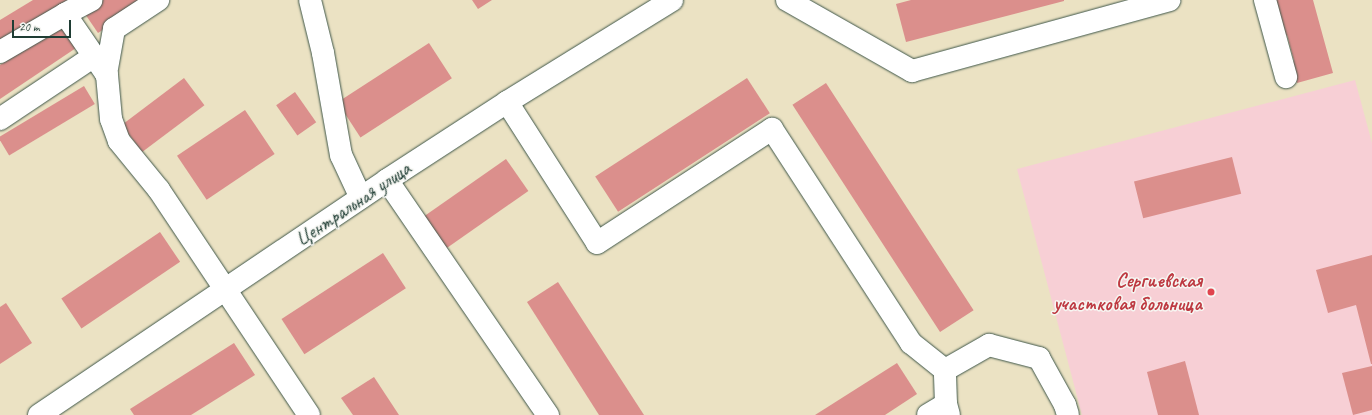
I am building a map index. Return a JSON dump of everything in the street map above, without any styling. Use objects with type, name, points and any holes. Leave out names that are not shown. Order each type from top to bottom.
[{"type":"street","points":[[0,52],[91,0]]},
{"type":"street","points":[[0,119],[100,65],[114,29],[158,0]]},
{"type":"street","points":[[310,0],[323,53],[341,155],[361,198]]},
{"type":"street","name":"Центральная улица","points":[[39,415],[225,291],[387,180],[507,102],[672,0]]},
{"type":"street","points":[[787,0],[912,71],[1169,0]]},
{"type":"street","points":[[1264,0],[1286,76]]},
{"type":"street","points":[[65,14],[100,65],[111,119],[119,141],[159,190],[309,415]]},
{"type":"street","points":[[507,102],[597,243],[772,129],[911,343],[946,370]]},
{"type":"street","points":[[387,180],[548,415]]},
{"type":"street","points":[[946,370],[989,345],[1039,358],[1065,405],[1068,415]]},
{"type":"street","points":[[941,411],[946,370]]},
{"type":"shaded area","name":"Сергиевская участковая больница","points":[[1355,80],[1372,143],[1372,415],[1082,415],[1017,169]]},
{"type":"building","points":[[33,0],[70,0],[0,42],[0,20]]},
{"type":"building","points":[[94,0],[148,0],[98,33],[81,8]]},
{"type":"building","points":[[472,0],[492,0],[478,9]]},
{"type":"building","points":[[911,0],[1064,1],[906,42],[896,4]]},
{"type":"building","points":[[1274,0],[1313,0],[1333,73],[1297,83],[1291,62],[1294,61],[1287,35],[1284,36]]},
{"type":"building","points":[[61,25],[76,48],[0,99],[0,65]]},
{"type":"building","points":[[429,43],[452,78],[360,138],[338,102]]},
{"type":"building","points":[[184,78],[204,105],[142,152],[122,125]]},
{"type":"building","points":[[747,78],[770,113],[618,212],[595,177]]},
{"type":"building","points":[[826,83],[974,310],[940,332],[792,105]]},
{"type":"building","points":[[84,86],[95,104],[9,156],[0,140],[0,136]]},
{"type":"building","points":[[295,92],[316,122],[297,136],[276,105]]},
{"type":"building","points":[[245,110],[275,154],[207,200],[177,156]]},
{"type":"building","points":[[1232,157],[1241,194],[1143,218],[1134,181]]},
{"type":"building","points":[[506,159],[528,191],[444,250],[422,218]]},
{"type":"building","points":[[160,232],[180,262],[81,328],[61,299]]},
{"type":"building","points":[[383,253],[406,288],[304,354],[282,319]]},
{"type":"building","points":[[1372,255],[1371,364],[1356,305],[1328,313],[1316,270]]},
{"type":"building","points":[[558,282],[644,415],[599,415],[527,302]]},
{"type":"building","points":[[6,303],[32,343],[0,364],[0,307]]},
{"type":"building","points":[[234,343],[255,375],[191,415],[134,415],[130,409]]},
{"type":"building","points":[[1185,361],[1199,415],[1158,415],[1147,372]]},
{"type":"building","points":[[897,363],[917,394],[885,415],[815,415]]},
{"type":"building","points":[[1372,366],[1372,410],[1353,415],[1342,373]]},
{"type":"building","points":[[374,377],[399,415],[353,415],[341,398]]},
{"type":"place","name":"Сергиевская участковая больница","points":[[1211,292]]}]
